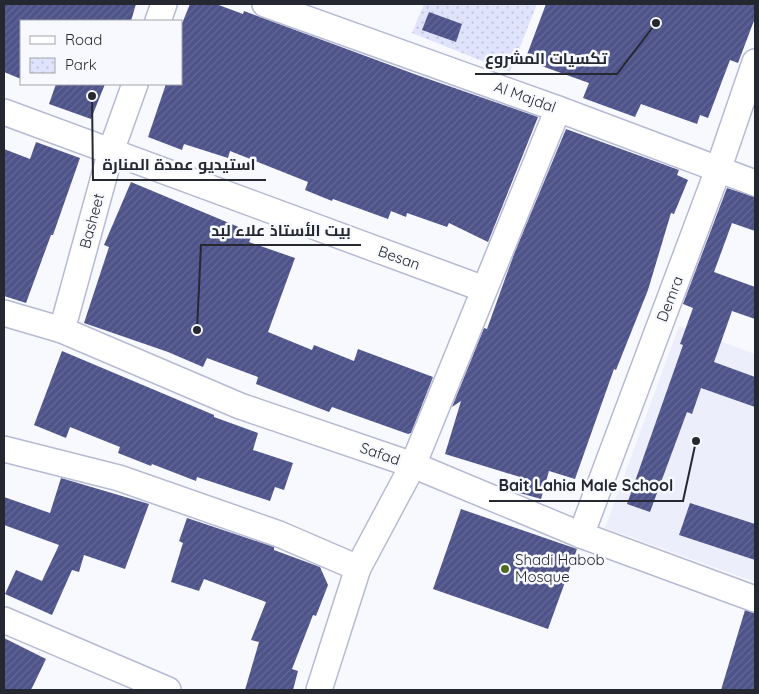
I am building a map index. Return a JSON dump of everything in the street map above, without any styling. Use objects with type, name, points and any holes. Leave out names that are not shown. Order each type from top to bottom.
[{"type":"street","points":[[158,20],[164,4]]},
{"type":"street","name":"Al Majdal","points":[[265,4],[558,109],[755,183]]},
{"type":"street","name":"Demra","points":[[581,535],[718,170],[755,62]]},
{"type":"street","name":"Basheet","points":[[62,330],[111,151],[135,85]]},
{"type":"street","points":[[319,690],[358,568],[413,465],[558,109]]},
{"type":"street","name":"Besan","points":[[4,112],[484,289]]},
{"type":"street","name":"Safad","points":[[4,313],[62,330],[240,406],[413,465],[581,535],[755,599]]},
{"type":"street","points":[[4,450],[119,478],[279,534],[358,568]]},
{"type":"street","points":[[4,620],[168,690]]},
{"type":"shaded area","points":[[679,326],[755,354],[755,582],[605,528]]},
{"type":"green space","points":[[424,4],[537,4],[510,72],[412,33]]},
{"type":"building","points":[[4,4],[136,4],[131,20],[20,20],[20,79],[4,72]]},
{"type":"building","points":[[190,4],[216,4],[243,14],[244,11],[417,75],[538,117],[488,242],[449,223],[447,227],[407,213],[406,217],[391,211],[388,219],[333,199],[332,201],[305,190],[308,182],[230,151],[228,158],[184,144],[182,150],[148,137],[166,85],[182,85],[182,24]]},
{"type":"building","points":[[546,4],[755,4],[755,18],[738,63],[730,60],[708,118],[700,115],[697,124],[641,104],[635,117],[583,98],[589,83],[525,60]]},
{"type":"building","points":[[429,12],[462,24],[456,42],[422,30]]},
{"type":"building","points":[[56,85],[105,85],[91,119],[49,104]]},
{"type":"building","points":[[566,129],[679,170],[677,175],[688,180],[674,214],[671,213],[648,290],[616,370],[614,369],[575,479],[549,471],[541,499],[516,492],[520,477],[445,454],[461,401],[452,407],[484,328],[487,329],[514,254]]},
{"type":"building","points":[[36,142],[80,158],[53,235],[51,235],[26,303],[4,296],[4,149],[30,159]]},
{"type":"building","points":[[131,182],[253,233],[249,242],[295,258],[268,332],[312,350],[314,345],[354,361],[358,349],[433,377],[411,433],[408,434],[332,407],[329,412],[256,384],[258,377],[207,358],[203,367],[168,352],[84,323],[109,247],[104,245]]},
{"type":"building","points":[[727,188],[755,197],[755,231],[732,223],[714,272],[755,287],[755,319],[732,311],[714,362],[755,377],[755,407],[701,388],[692,414],[687,412],[650,512],[627,504],[683,345],[680,344],[693,308],[683,304]]},
{"type":"building","points":[[62,351],[214,415],[214,417],[258,433],[253,450],[293,463],[284,490],[275,487],[270,501],[197,477],[196,481],[152,464],[151,466],[118,453],[120,447],[70,427],[66,438],[34,425]]},
{"type":"building","points":[[61,478],[149,504],[125,569],[84,555],[79,572],[72,570],[52,615],[5,594],[16,570],[42,581],[59,545],[4,525],[4,497],[50,513]]},
{"type":"building","points":[[690,503],[755,524],[755,560],[679,535]]},
{"type":"building","name":"Shadi Habob Mosque","points":[[461,509],[577,549],[548,629],[433,589]]},
{"type":"building","points":[[187,518],[274,547],[274,550],[320,567],[328,585],[316,616],[313,615],[292,669],[298,671],[293,690],[245,690],[259,642],[251,640],[266,602],[204,579],[199,591],[171,582],[183,543],[179,541]]},
{"type":"building","points":[[745,610],[755,613],[755,690],[721,690]]},
{"type":"building","points":[[4,638],[46,659],[31,690],[4,690]]},
{"type":"place","name":"تكسيات المشروع","points":[[656,23]]},
{"type":"place","name":"استيديو عمدة المنارة","points":[[92,96]]},
{"type":"place","name":"بيت الأستاذ علاء لبد","points":[[197,330]]},
{"type":"place","name":"Bait Lahia Male School","points":[[696,441]]},
{"type":"place","name":"Shadi Habob Mosque","points":[[505,569]]}]
